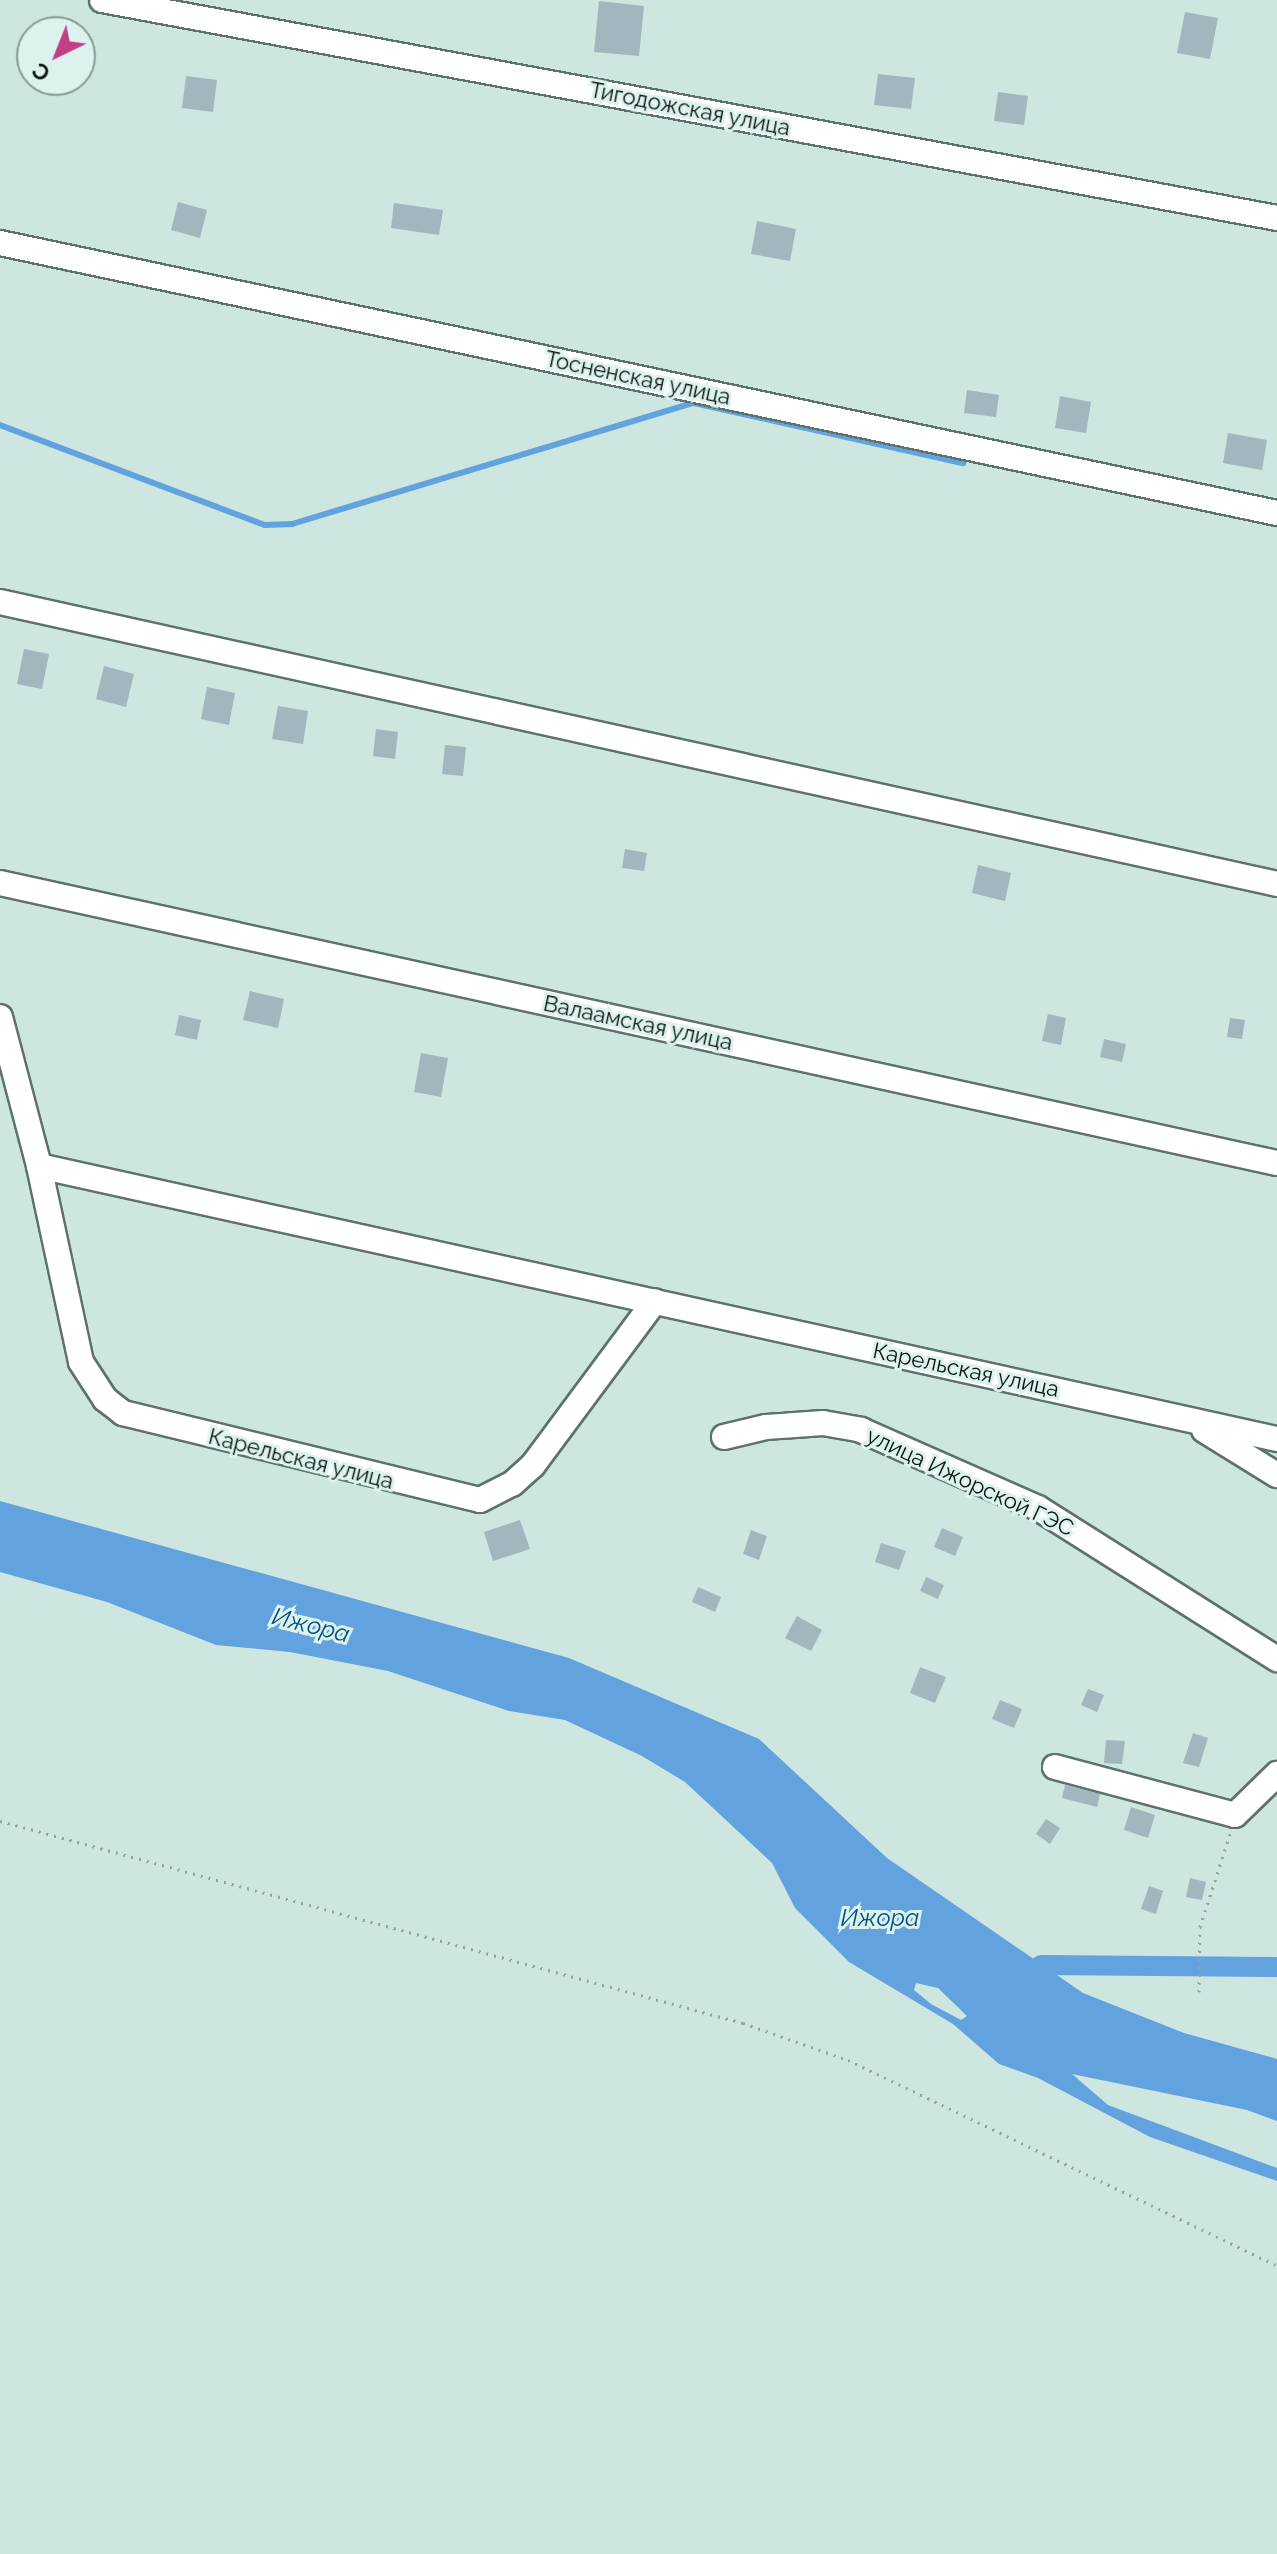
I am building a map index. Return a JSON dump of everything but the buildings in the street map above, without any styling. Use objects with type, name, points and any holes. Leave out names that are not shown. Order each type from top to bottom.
[{"type":"street","name":"Тигодожская улица","points":[[102,0],[1277,218]]},
{"type":"street","name":"Тосненская улица","points":[[0,243],[1277,513]]},
{"type":"street","points":[[0,602],[1277,884]]},
{"type":"street","name":"Валаамская улица","points":[[0,883],[1277,1163]]},
{"type":"street","name":"Карельская улица","points":[[0,1017],[39,1166],[81,1362],[105,1399],[123,1413],[463,1499],[496,1494],[533,1465],[655,1301]]},
{"type":"street","name":"Карельская улица","points":[[39,1166],[1277,1439]]},
{"type":"street","points":[[1187,1420],[1277,1475]]},
{"type":"street","name":"улица Ижорской ГЭС","points":[[724,1437],[766,1427],[823,1423],[861,1430],[1038,1508],[1277,1659]]},
{"type":"street","points":[[1055,1767],[1235,1815],[1277,1774]]},
{"type":"path","points":[[1199,1992],[1200,1927],[1235,1815]]},
{"type":"path","points":[[0,1821],[743,2023],[848,2060],[1277,2266]]},
{"type":"water","name":"Ижора","points":[[0,1501],[569,1658],[759,1739],[887,1858],[1083,1993],[1184,2033],[1277,2059],[1277,2121],[1247,2110],[1072,2074],[1108,2105],[1277,2168],[1277,2181],[1150,2137],[1038,2078],[999,2064],[953,2024],[849,1962],[795,1908],[772,1863],[685,1782],[642,1756],[565,1720],[509,1711],[388,1671],[290,1652],[216,1645],[107,1602],[0,1572]],"holes":[[[916,1983],[938,1988],[967,2016],[961,2020],[931,2004],[914,1990]]]},
{"type":"waterway","points":[[0,425],[265,525],[292,524],[694,403],[963,463]]},
{"type":"waterway","points":[[1041,1965],[1277,1967]]}]
